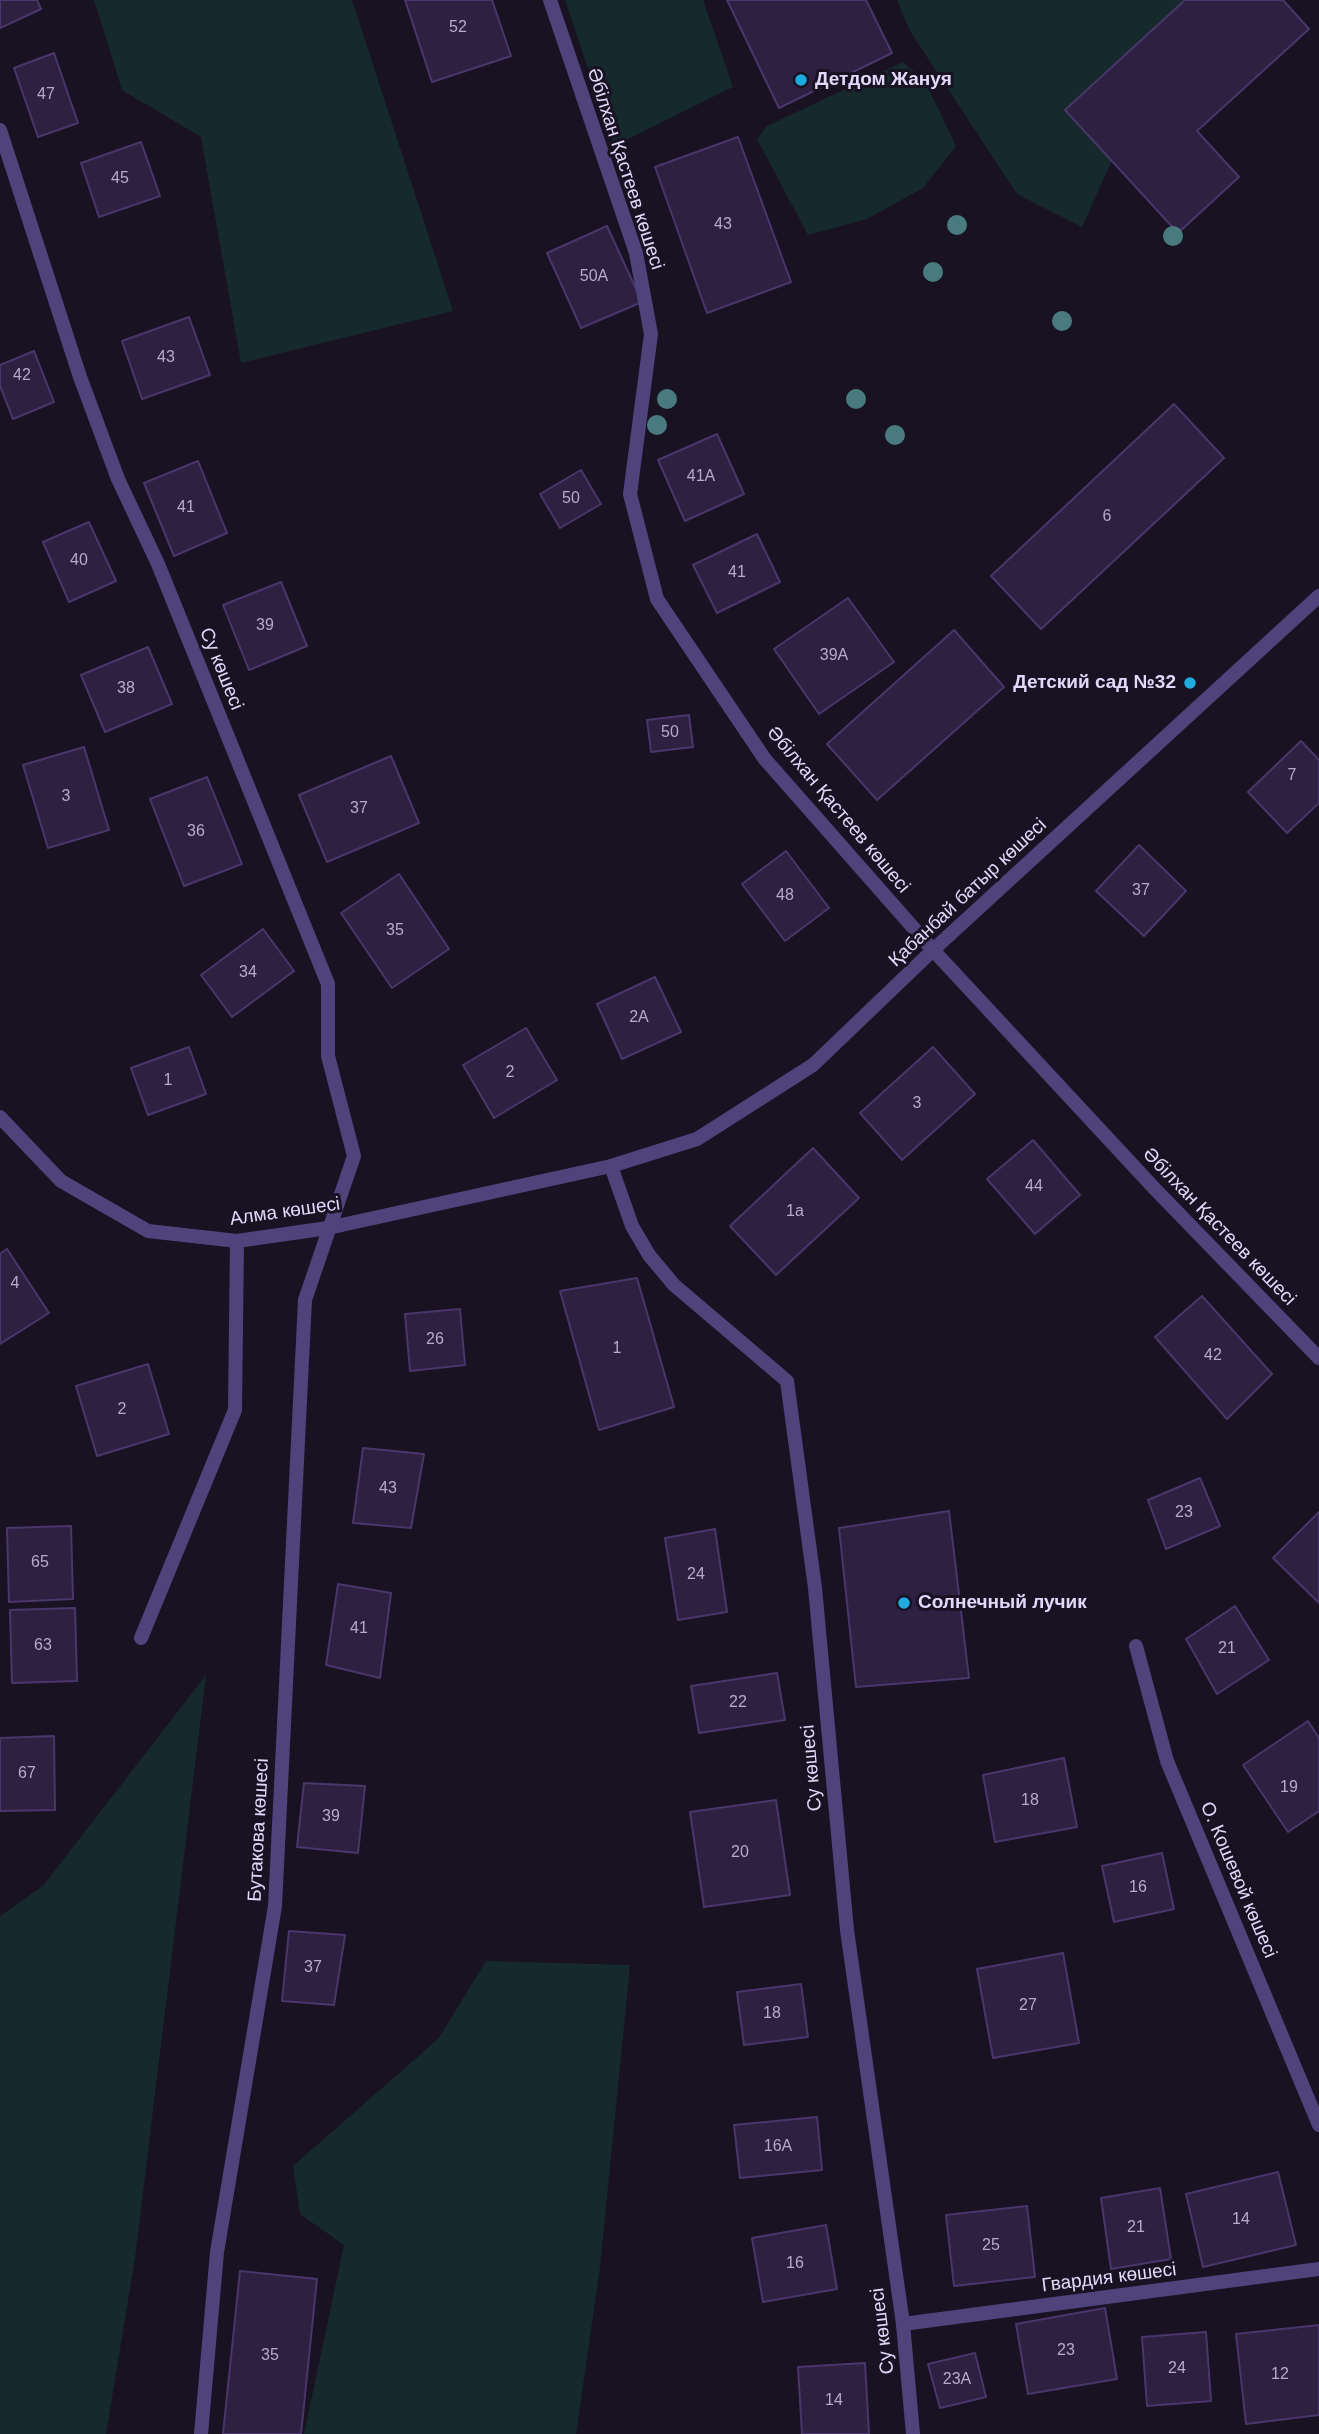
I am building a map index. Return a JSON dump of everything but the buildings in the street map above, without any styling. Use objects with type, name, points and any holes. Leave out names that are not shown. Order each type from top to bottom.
[{"type":"street","name":"Әбілхан Қастеев көшесі","points":[[550,0],[636,253],[651,334],[630,494],[657,598],[764,758],[933,950],[1154,1188],[1319,1358]]},
{"type":"street","name":"Су көшесі","points":[[0,130],[80,377],[118,479],[158,564],[328,984],[328,1056],[354,1156],[328,1228]]},
{"type":"street","name":"Қабанбай батыр көшесі","points":[[611,1166],[697,1139],[813,1065],[933,950],[1319,596]]},
{"type":"street","name":"Алма көшесі","points":[[0,1117],[61,1181],[148,1231],[237,1241],[328,1228],[611,1166]]},
{"type":"street","name":"Су көшесі","points":[[611,1166],[632,1226],[649,1255],[674,1285],[787,1381],[815,1588],[846,1930],[903,2324],[913,2434]]},
{"type":"street","name":"Бутакова көшесі","points":[[201,2434],[217,2252],[275,1906],[305,1300],[328,1228]]},
{"type":"street","points":[[141,1639],[235,1410],[237,1241]]},
{"type":"street","name":"О. Кошевой көшесі","points":[[1136,1646],[1167,1761],[1319,2124]]},
{"type":"street","name":"Гвардия көшесі","points":[[903,2324],[1319,2269]]},
{"type":"green space","points":[[94,0],[352,0],[453,311],[241,363],[201,137],[122,90]]},
{"type":"green space","points":[[565,0],[703,0],[733,87],[614,146]]},
{"type":"green space","points":[[897,0],[1184,0],[1082,227],[1017,194],[910,31]]},
{"type":"green space","points":[[903,62],[926,83],[956,146],[923,188],[867,219],[808,235],[757,139],[767,126]]},
{"type":"green space","points":[[206,1675],[135,2258],[106,2434],[0,2434],[0,1916],[43,1886]]},
{"type":"green space","points":[[486,1961],[630,1965],[600,2267],[576,2434],[304,2434],[344,2245],[300,2214],[293,2166],[438,2039]]},
{"type":"place","name":"Детдом Жануя","points":[[801,80]]},
{"type":"place","name":"Детский сад №32","points":[[1190,683]]},
{"type":"place","name":"Солнечный лучик","points":[[904,1603]]}]
